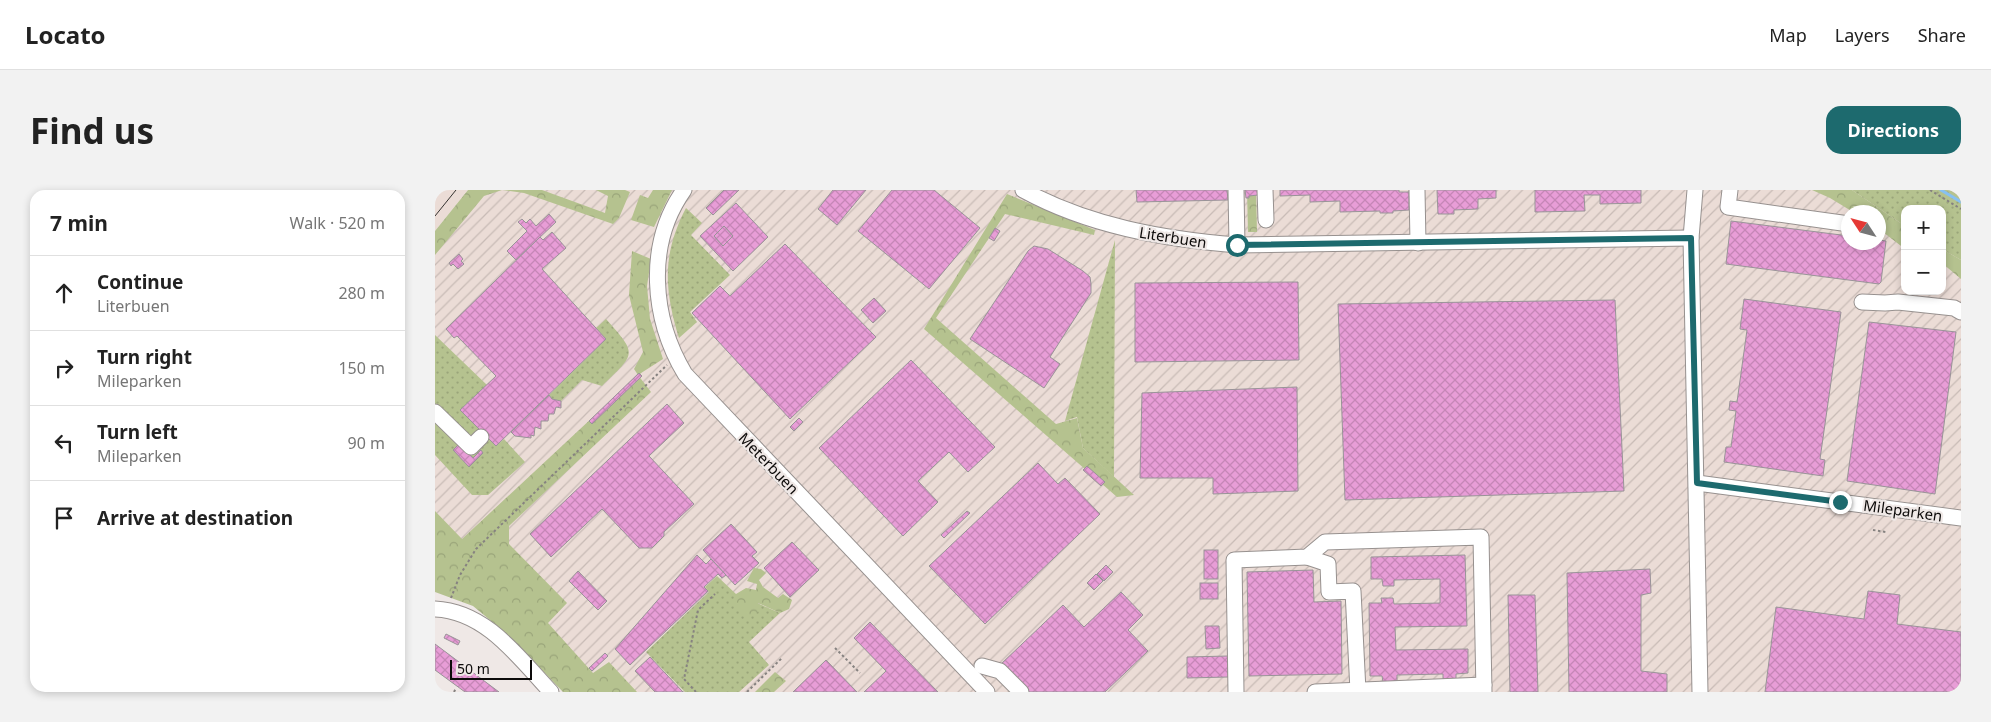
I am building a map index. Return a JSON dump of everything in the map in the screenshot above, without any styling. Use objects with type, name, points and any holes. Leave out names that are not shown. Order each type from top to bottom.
[{"type":"street","name":"Meterbuen","points":[[684,190],[669,218],[661,244],[657,267],[660,314],[675,358],[685,374],[987,692]]},
{"type":"street","name":"Literbuen","points":[[1023,190],[1080,215],[1126,230],[1185,241],[1237,245],[1691,238]]},
{"type":"street","points":[[1236,190],[1237,245]]},
{"type":"street","points":[[1265,190],[1266,220]]},
{"type":"street","points":[[1417,190],[1418,243]]},
{"type":"street","points":[[1695,190],[1691,238],[1700,692]]},
{"type":"street","points":[[1730,190],[1727,207],[1841,223]]},
{"type":"street","points":[[1862,302],[1897,302],[1954,308],[1961,312]]},
{"type":"street","points":[[435,412],[471,447],[481,436]]},
{"type":"street","name":"Mileparken","points":[[1697,483],[1961,518]]},
{"type":"street","points":[[1307,557],[1325,542],[1481,538],[1484,689],[1315,692]]},
{"type":"street","points":[[1236,692],[1234,560],[1307,557],[1328,564],[1329,592],[1353,591],[1358,691]]},
{"type":"street","points":[[441,609],[467,615],[493,632],[545,690]]},
{"type":"street","points":[[982,666],[1000,671],[1021,692]]},
{"type":"path","points":[[1930,190],[1961,209]]},
{"type":"path","points":[[441,609],[476,549],[675,358]]},
{"type":"path","points":[[1873,530],[1886,532]]},
{"type":"path","points":[[696,692],[684,679],[698,610],[715,594]]},
{"type":"path","points":[[835,648],[860,673]]},
{"type":"path","points":[[747,692],[782,658]]},
{"type":"path","points":[[454,692],[456,688]]},
{"type":"shaded area","points":[[436,190],[468,190],[435,231],[435,192]]},
{"type":"shaded area","points":[[476,190],[1961,190],[1961,692],[605,692],[435,512],[435,244]]},
{"type":"green space","points":[[468,190],[502,190],[484,196],[435,255],[435,231]]},
{"type":"green space","points":[[502,190],[542,190],[605,213],[608,196],[596,190],[625,190],[630,192],[619,218],[613,224],[524,193]]},
{"type":"green space","points":[[653,190],[672,190],[654,227],[631,220],[640,195],[648,198]]},
{"type":"green space","points":[[1247,190],[1256,190],[1257,232],[1248,232]]},
{"type":"green space","points":[[1812,190],[1852,190],[1874,205],[1842,205]]},
{"type":"green space","points":[[1852,190],[1950,190],[1961,197],[1961,260],[1946,251],[1946,205],[1901,205],[1901,223],[1886,213],[1886,205],[1874,205]]},
{"type":"green space","points":[[1007,194],[1095,230],[1094,235],[1005,214],[936,318],[1056,424],[1077,418],[1083,448],[1134,495],[1117,497],[924,329]]},
{"type":"green space","points":[[686,208],[702,223],[691,235],[730,275],[690,312],[697,322],[679,338],[670,303],[668,272],[669,256],[673,241]]},
{"type":"green space","points":[[1886,213],[1901,223],[1901,246],[1886,234]]},
{"type":"green space","points":[[1115,240],[1114,477],[1083,448],[1077,417],[1065,421]]},
{"type":"green space","points":[[632,251],[651,259],[647,286],[650,319],[663,359],[638,375],[634,369],[643,352],[629,295]]},
{"type":"green space","points":[[1946,251],[1961,260],[1961,279],[1946,266]]},
{"type":"green space","points":[[606,319],[628,347],[629,354],[627,360],[602,386],[582,380],[561,401],[552,399],[549,395],[606,339],[596,328]]},
{"type":"green space","points":[[435,335],[487,385],[460,410],[496,446],[504,439],[525,462],[488,495],[472,495],[435,455]]},
{"type":"green space","points":[[638,375],[651,392],[509,526],[509,544],[567,603],[548,623],[593,673],[609,662],[637,692],[563,692],[508,635],[473,606],[435,592],[435,511],[462,539]]},
{"type":"green space","points":[[754,568],[761,569],[766,573],[759,580],[763,587],[778,598],[783,594],[792,600],[789,609],[780,613],[758,603],[759,611],[746,619],[736,607],[736,594],[746,588],[756,590],[757,584],[747,581]]},
{"type":"green space","points":[[717,576],[736,594],[736,607],[757,603],[780,613],[749,642],[769,665],[739,692],[685,692],[646,652],[709,592],[705,587]]},
{"type":"green space","points":[[775,672],[786,681],[774,692],[755,692]]},
{"type":"building","points":[[724,190],[739,190],[713,215],[706,208]]},
{"type":"building","points":[[833,190],[866,190],[837,225],[818,209]]},
{"type":"building","points":[[892,190],[934,190],[980,228],[929,289],[858,231]]},
{"type":"building","points":[[1136,190],[1227,190],[1228,200],[1137,202]]},
{"type":"building","points":[[1245,190],[1258,190],[1258,195],[1246,198]]},
{"type":"building","points":[[1280,190],[1399,190],[1399,192],[1409,192],[1409,210],[1393,211],[1393,213],[1380,213],[1380,211],[1340,212],[1340,201],[1310,202],[1310,195],[1280,196]]},
{"type":"building","points":[[1437,190],[1496,190],[1496,198],[1478,199],[1478,209],[1454,210],[1454,214],[1438,214]]},
{"type":"building","points":[[1535,190],[1641,190],[1641,203],[1600,204],[1600,195],[1584,195],[1585,211],[1535,212]]},
{"type":"building","points":[[736,203],[768,237],[733,271],[700,236]],"holes":[[[724,226],[733,236],[723,246],[714,236]]]},
{"type":"building","points":[[549,214],[556,222],[516,260],[507,251],[527,231],[518,222],[522,219],[526,223],[530,219],[536,226]]},
{"type":"building","points":[[1731,221],[1841,235],[1841,250],[1885,250],[1881,282],[1879,284],[1726,264]]},
{"type":"building","points":[[724,226],[733,236],[723,246],[714,236]]},
{"type":"building","points":[[995,228],[1000,231],[994,241],[989,238]]},
{"type":"building","points":[[552,232],[566,248],[542,269],[606,339],[496,446],[460,410],[496,376],[457,336],[454,338],[446,329],[540,237],[543,240]]},
{"type":"building","points":[[785,244],[876,337],[790,419],[692,313],[720,286],[730,296]]},
{"type":"building","points":[[1034,246],[1048,249],[1083,271],[1090,277],[1091,284],[1091,293],[1050,357],[1060,364],[1044,388],[970,339],[1028,251]]},
{"type":"building","points":[[459,254],[464,264],[458,269],[449,263]]},
{"type":"building","points":[[1298,282],[1299,360],[1135,362],[1135,283]]},
{"type":"building","points":[[874,298],[886,311],[873,323],[861,310]]},
{"type":"building","points":[[1744,299],[1841,312],[1820,459],[1825,460],[1823,476],[1724,462],[1726,447],[1731,447],[1736,411],[1729,410],[1730,401],[1737,402],[1747,330],[1740,329]]},
{"type":"building","points":[[1615,300],[1624,491],[1345,500],[1338,304]]},
{"type":"building","points":[[1869,322],[1956,332],[1935,494],[1847,481]]},
{"type":"building","points":[[911,360],[995,447],[968,472],[949,452],[918,481],[938,502],[903,536],[819,448]]},
{"type":"building","points":[[639,373],[642,376],[592,424],[589,421]]},
{"type":"building","points":[[1297,387],[1298,491],[1213,494],[1213,478],[1140,478],[1142,393]]},
{"type":"building","points":[[549,395],[552,399],[561,401],[561,408],[556,407],[554,414],[549,414],[548,421],[541,421],[541,429],[535,427],[534,436],[531,435],[531,438],[515,436],[511,432]]},
{"type":"building","points":[[667,404],[684,423],[649,456],[694,504],[664,532],[664,536],[652,548],[639,548],[602,509],[551,557],[530,534]]},
{"type":"building","points":[[799,418],[803,422],[794,431],[790,427]]},
{"type":"building","points":[[459,444],[473,458],[481,450],[483,453],[469,467],[453,450]]},
{"type":"building","points":[[1038,463],[1058,484],[1065,478],[1100,514],[985,624],[929,566]]},
{"type":"building","points":[[1087,466],[1105,482],[1101,486],[1083,470]]},
{"type":"building","points":[[967,511],[970,513],[944,538],[941,535]]},
{"type":"building","points":[[731,524],[757,552],[752,556],[759,563],[735,585],[703,550]]},
{"type":"building","points":[[792,542],[819,570],[790,597],[764,568]]},
{"type":"building","points":[[1204,550],[1218,550],[1218,579],[1204,579]]},
{"type":"building","points":[[697,555],[706,564],[711,559],[726,575],[722,578],[718,574],[704,587],[708,591],[630,665],[615,649]]},
{"type":"building","points":[[1465,555],[1467,626],[1395,627],[1396,650],[1468,649],[1468,673],[1456,674],[1456,680],[1443,680],[1443,674],[1397,675],[1397,681],[1383,682],[1382,676],[1370,676],[1369,603],[1382,603],[1381,598],[1393,598],[1394,604],[1440,603],[1440,579],[1394,580],[1394,586],[1383,586],[1382,579],[1371,579],[1371,557]]},
{"type":"building","points":[[1106,565],[1113,572],[1104,581],[1097,574]]},
{"type":"building","points":[[1650,569],[1651,593],[1641,595],[1641,671],[1667,674],[1667,692],[1569,692],[1567,573]]},
{"type":"building","points":[[1313,570],[1314,602],[1341,601],[1342,674],[1249,676],[1247,572]]},
{"type":"building","points":[[578,571],[607,601],[598,610],[569,581]]},
{"type":"building","points":[[1096,574],[1103,581],[1094,590],[1087,583]]},
{"type":"building","points":[[1200,583],[1218,583],[1218,599],[1200,599]]},
{"type":"building","points":[[1868,591],[1900,595],[1897,624],[1961,632],[1961,692],[1765,692],[1776,607],[1864,619]]},
{"type":"building","points":[[1121,592],[1143,615],[1128,630],[1148,651],[1105,692],[1028,692],[1001,664],[1063,605],[1084,627]]},
{"type":"building","points":[[1508,595],[1535,595],[1538,692],[1510,692]]},
{"type":"building","points":[[870,622],[938,692],[864,692],[886,671],[854,638]]},
{"type":"building","points":[[1205,626],[1219,626],[1220,648],[1206,649]]},
{"type":"building","points":[[446,634],[460,641],[458,645],[444,638]]},
{"type":"building","points":[[435,644],[499,692],[465,692],[435,670]]},
{"type":"building","points":[[605,653],[608,656],[592,671],[589,668]]},
{"type":"building","points":[[1228,656],[1228,677],[1187,678],[1187,657]]},
{"type":"building","points":[[650,657],[683,692],[655,692],[635,671]]},
{"type":"building","points":[[826,660],[857,692],[793,692]]},
{"type":"waterway","points":[[1941,190],[1961,202]]},
{"type":"tram line","points":[[435,216],[456,190]]},
{"type":"route","points":[[1237,245],[1691,238],[1697,483],[1840,502]]}]
